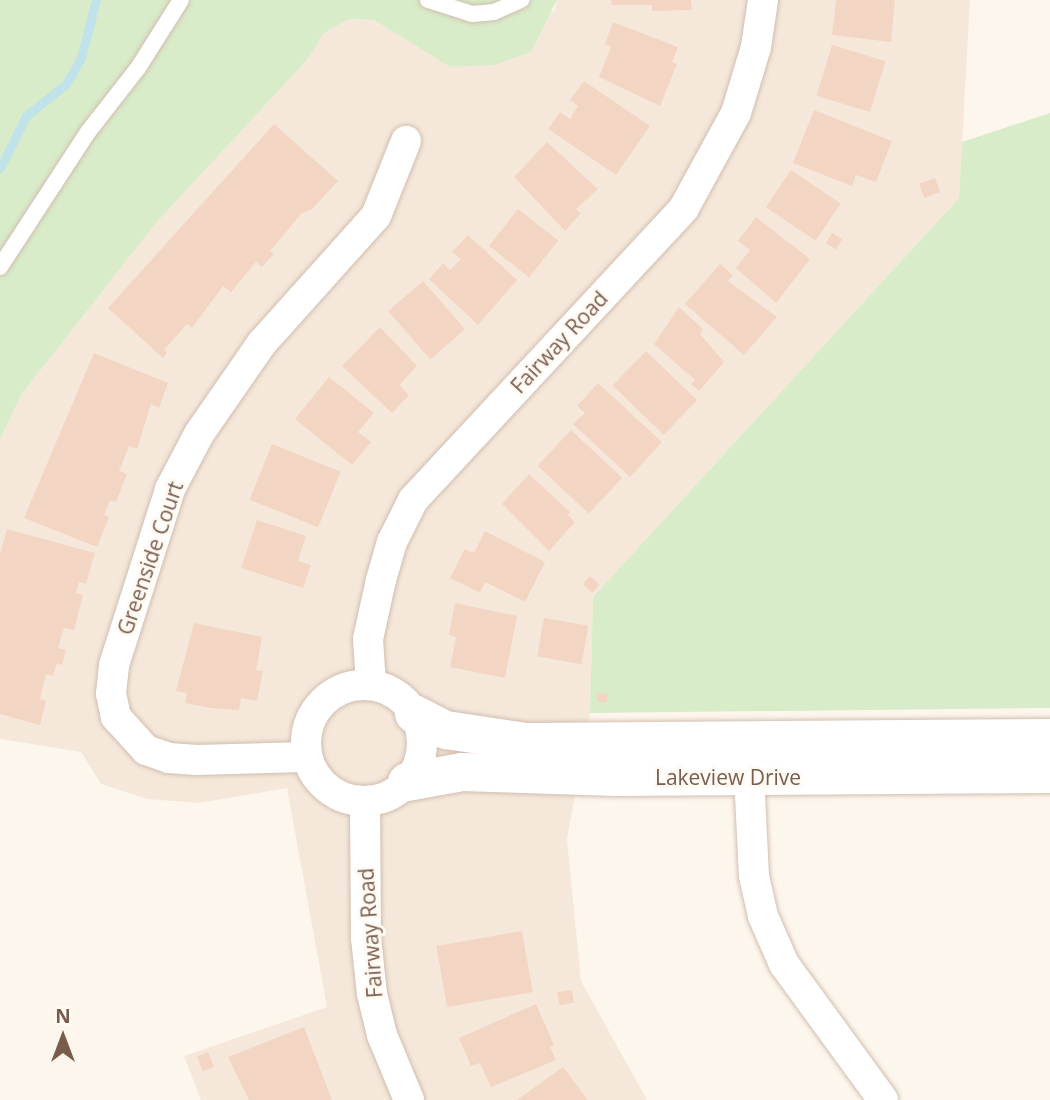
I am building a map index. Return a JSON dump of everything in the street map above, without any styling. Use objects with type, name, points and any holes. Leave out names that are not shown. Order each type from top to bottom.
[{"type":"street","name":"Fairway Road","points":[[371,685],[369,639],[381,580],[392,542],[413,500],[684,208],[736,113],[756,47],[763,0]]},
{"type":"street","name":"Greenside Court","points":[[305,757],[187,760],[146,750],[130,738],[116,717],[111,694],[114,665],[170,489],[199,434],[262,344],[376,216],[406,141]]},
{"type":"street","points":[[371,685],[388,690],[414,714],[422,748],[407,782],[393,794],[365,801],[338,795],[323,784],[305,757],[306,733],[322,702],[337,691],[371,685]]},
{"type":"street","name":"Lakeview Drive","points":[[414,714],[446,730],[526,742],[748,760],[1050,774]]},
{"type":"street","name":"Lakeview Drive","points":[[407,782],[462,772],[748,760],[1050,738]]},
{"type":"street","points":[[748,760],[754,876],[763,916],[784,964],[883,1100]]},
{"type":"street","name":"Fairway Road","points":[[365,801],[366,938],[372,993],[382,1035],[409,1100]]},
{"type":"lane","points":[[0,267],[88,132],[138,68],[181,0]]},
{"type":"lane","points":[[428,0],[472,14],[494,12],[521,0]]},
{"type":"shaded area","points":[[557,0],[970,0],[959,198],[593,597],[590,713],[567,839],[581,981],[647,1100],[201,1100],[184,1056],[327,1007],[287,788],[199,803],[147,799],[101,784],[81,752],[0,739],[0,440],[21,395],[156,223],[307,60],[324,33],[349,19],[374,20],[450,67],[555,10]]},
{"type":"green space","points":[[0,0],[557,0],[531,52],[494,65],[450,67],[374,20],[349,19],[324,33],[307,60],[156,223],[21,395],[0,440]]},
{"type":"green space","points":[[1050,113],[1050,708],[590,713],[593,597],[959,198],[962,142]]},
{"type":"building","points":[[611,0],[691,0],[692,10],[652,11],[652,5],[612,5]]},
{"type":"building","points":[[836,0],[895,0],[891,42],[832,35]]},
{"type":"building","points":[[613,22],[678,47],[672,62],[677,64],[660,106],[599,77],[611,47],[605,44]]},
{"type":"building","points":[[832,45],[886,61],[870,112],[817,96]]},
{"type":"building","points":[[584,81],[650,126],[616,175],[548,129],[560,112],[570,119],[578,106],[570,100]]},
{"type":"building","points":[[814,110],[892,141],[876,182],[856,175],[852,186],[793,163]]},
{"type":"building","points":[[274,124],[338,181],[312,209],[302,213],[270,251],[274,254],[262,267],[256,262],[231,292],[223,286],[192,328],[187,324],[164,350],[167,353],[163,358],[108,308]]},
{"type":"building","points":[[547,142],[598,189],[576,209],[581,213],[565,231],[514,177]]},
{"type":"building","points":[[791,170],[841,204],[816,241],[766,207]]},
{"type":"building","points":[[935,178],[940,192],[924,198],[919,184]]},
{"type":"building","points":[[518,209],[558,240],[529,277],[489,246]]},
{"type":"building","points":[[756,217],[810,259],[776,303],[736,268],[750,250],[738,241]]},
{"type":"building","points":[[832,233],[842,239],[836,249],[826,243]]},
{"type":"building","points":[[468,235],[517,280],[478,325],[429,279],[443,263],[450,270],[461,259],[452,252]]},
{"type":"building","points":[[720,264],[733,275],[728,281],[777,317],[744,355],[685,304]]},
{"type":"building","points":[[423,281],[465,329],[430,359],[388,311]]},
{"type":"building","points":[[679,307],[703,329],[700,334],[724,362],[699,391],[691,384],[695,380],[654,344]]},
{"type":"building","points":[[380,327],[417,366],[399,385],[409,395],[392,413],[342,366]]},
{"type":"building","points":[[646,351],[697,400],[664,435],[613,386]]},
{"type":"building","points":[[94,353],[168,383],[159,408],[151,404],[137,449],[129,446],[119,471],[127,474],[116,502],[110,500],[104,515],[109,517],[97,547],[24,518]]},
{"type":"building","points":[[329,377],[374,413],[358,432],[371,442],[352,465],[295,419]]},
{"type":"building","points":[[598,383],[662,442],[630,477],[573,424],[585,413],[577,406]]},
{"type":"building","points":[[571,430],[622,478],[589,514],[538,466]]},
{"type":"building","points":[[272,444],[341,472],[318,527],[250,500]]},
{"type":"building","points":[[529,474],[570,512],[568,515],[575,522],[549,551],[502,504]]},
{"type":"building","points":[[257,520],[306,536],[298,561],[311,565],[303,588],[241,568]]},
{"type":"building","points":[[7,529],[95,553],[86,584],[79,582],[76,593],[83,595],[74,630],[64,628],[58,648],[66,650],[62,665],[57,663],[53,676],[46,674],[40,699],[46,701],[40,725],[0,714],[0,554]]},
{"type":"building","points":[[485,531],[545,562],[525,602],[485,582],[480,593],[450,578],[465,549],[474,553]]},
{"type":"building","points":[[590,576],[600,585],[592,593],[583,584]]},
{"type":"building","points":[[455,603],[517,616],[505,678],[450,667],[456,637],[449,635]]},
{"type":"building","points":[[544,618],[588,626],[582,664],[537,656]]},
{"type":"building","points":[[194,623],[262,637],[256,670],[263,671],[257,701],[241,698],[239,710],[185,703],[187,693],[176,691]]},
{"type":"building","points":[[597,693],[607,693],[607,702],[597,702]]},
{"type":"building","points":[[522,931],[533,992],[447,1007],[436,946]]},
{"type":"building","points":[[572,990],[574,1003],[559,1005],[557,992]]},
{"type":"building","points":[[536,1004],[554,1045],[550,1047],[556,1060],[491,1087],[480,1063],[471,1066],[459,1038]]},
{"type":"building","points":[[304,1027],[332,1100],[249,1100],[228,1057]]},
{"type":"building","points":[[208,1052],[214,1067],[203,1071],[197,1056]]},
{"type":"building","points":[[563,1067],[588,1100],[517,1100]]},
{"type":"waterway","points":[[0,168],[26,116],[66,84],[81,58],[96,0]]}]
